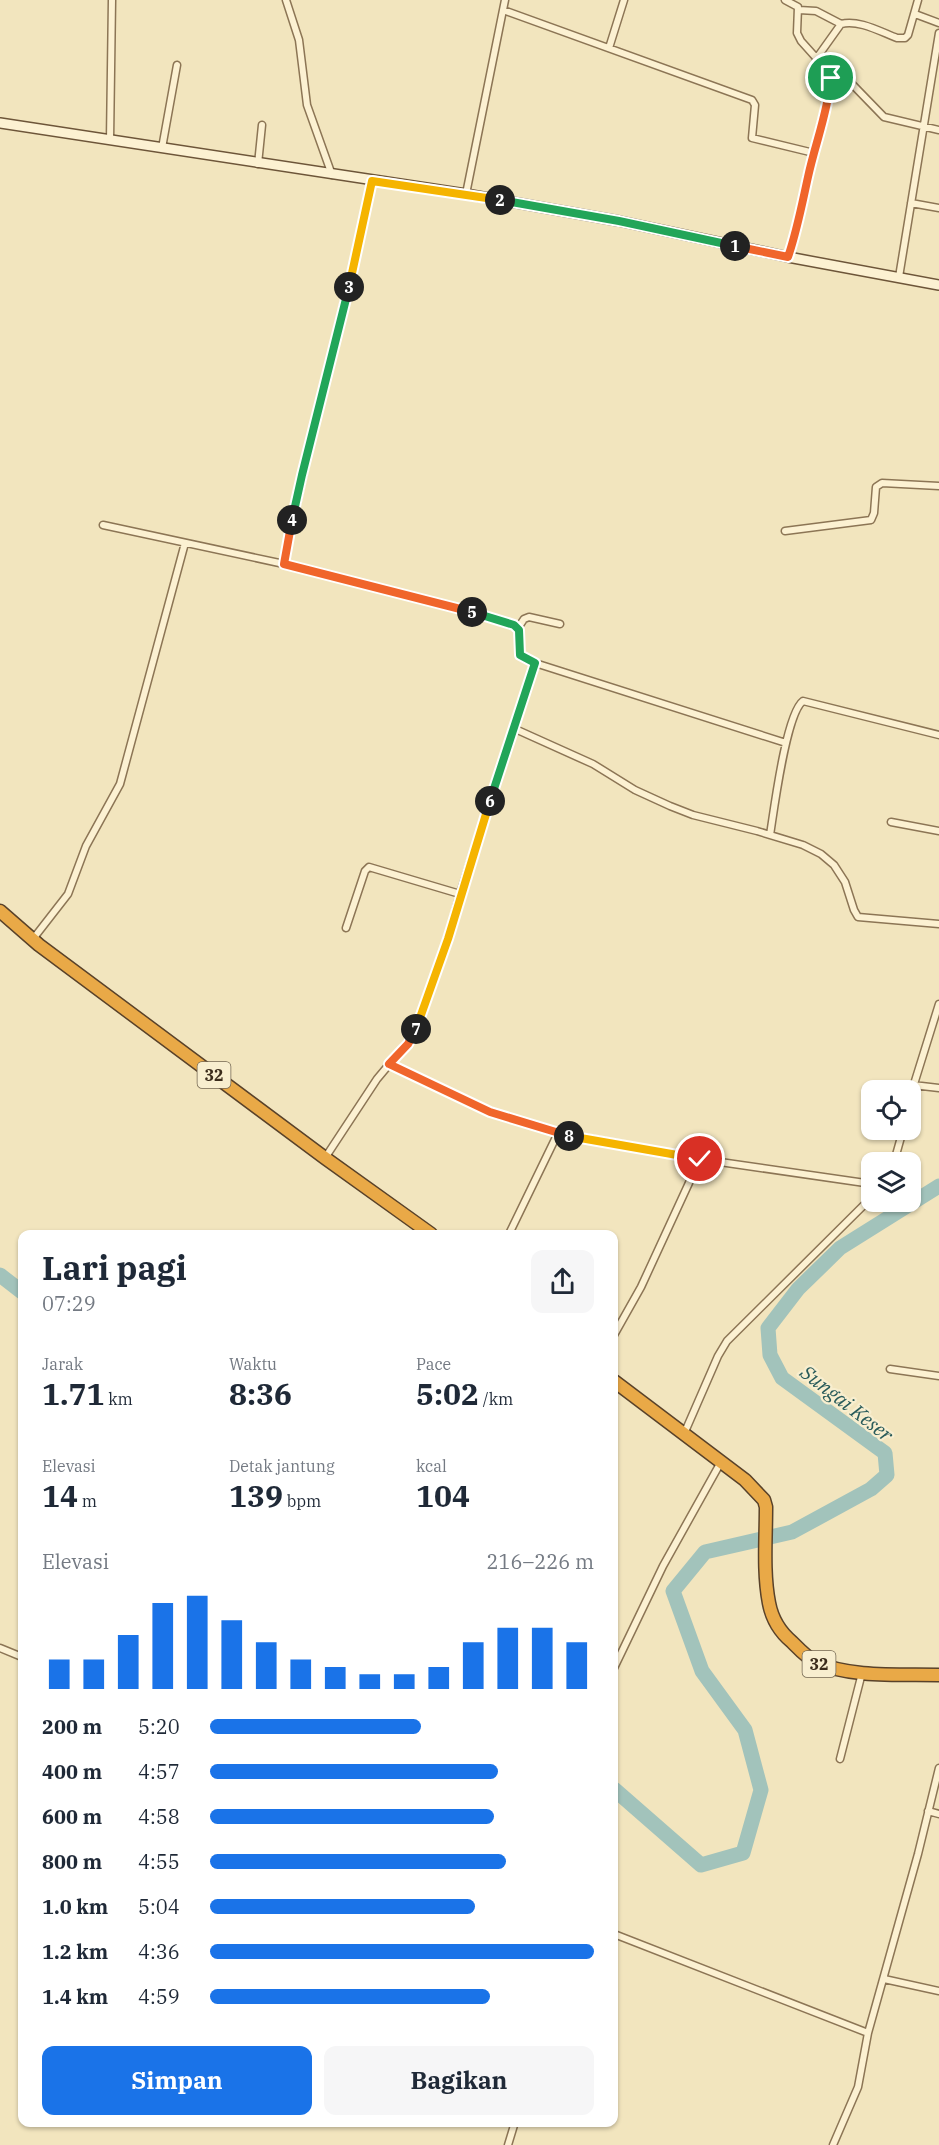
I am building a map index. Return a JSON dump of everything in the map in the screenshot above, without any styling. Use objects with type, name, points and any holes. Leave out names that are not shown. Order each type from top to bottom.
[{"type":"highway","name":"32","points":[[0,911],[33,940],[425,1230]]},
{"type":"highway","name":"32","points":[[618,1383],[722,1461],[764,1500],[769,1606],[775,1622],[785,1636],[817,1663],[826,1666],[862,1672],[939,1675]]},
{"type":"street","points":[[110,140],[111,0]]},
{"type":"street","points":[[286,0],[300,40],[307,105],[332,175]]},
{"type":"street","points":[[466,194],[505,0]]},
{"type":"street","points":[[609,48],[624,0]]},
{"type":"street","points":[[785,0],[798,7],[797,33],[805,47],[827,70],[831,78],[796,233],[788,257]]},
{"type":"street","points":[[799,10],[816,11],[841,24],[853,23],[897,38],[904,38],[908,35],[918,0]]},
{"type":"street","points":[[503,10],[752,100],[755,105],[752,138],[814,153]]},
{"type":"street","points":[[915,14],[939,23]]},
{"type":"street","points":[[816,59],[841,24]]},
{"type":"street","points":[[899,278],[939,33]]},
{"type":"street","points":[[162,148],[177,65]]},
{"type":"street","points":[[831,78],[851,83],[884,117],[939,130]]},
{"type":"street","points":[[0,123],[466,194],[619,221],[788,257],[939,285]]},
{"type":"street","points":[[258,164],[262,125]]},
{"type":"street","points":[[284,564],[302,475],[354,269],[372,181]]},
{"type":"street","points":[[911,203],[939,208]]},
{"type":"street","points":[[786,531],[868,522],[874,515],[876,486],[882,483],[939,486]]},
{"type":"street","points":[[104,525],[284,564],[504,621],[518,628]]},
{"type":"street","points":[[33,940],[68,894],[86,846],[120,784],[185,543]]},
{"type":"street","points":[[560,624],[529,617],[524,618],[518,628],[520,655],[535,663],[786,743]]},
{"type":"street","points":[[325,1158],[377,1079],[413,1036],[448,939],[460,894],[535,663]]},
{"type":"street","points":[[770,835],[786,743],[797,708],[803,701],[939,735]]},
{"type":"street","points":[[513,728],[593,764],[635,790],[670,806],[803,845],[821,854],[834,865],[844,882],[858,917],[939,924]]},
{"type":"street","points":[[891,822],[939,831]]},
{"type":"street","points":[[346,928],[365,871],[369,867],[460,894]]},
{"type":"street","points":[[914,1080],[939,1004]]},
{"type":"street","points":[[389,1064],[490,1112],[558,1133],[700,1159],[861,1182]]},
{"type":"street","points":[[921,1085],[939,1088]]},
{"type":"street","points":[[511,1230],[558,1133]]},
{"type":"street","points":[[618,1328],[641,1287],[700,1159]]},
{"type":"street","points":[[684,1434],[718,1356],[727,1341],[861,1208]]},
{"type":"street","points":[[890,1369],[939,1376]]},
{"type":"street","points":[[618,1660],[663,1566],[722,1461]]},
{"type":"street","points":[[0,1648],[18,1656]]},
{"type":"street","points":[[840,1759],[862,1672]]},
{"type":"street","points":[[833,2145],[858,2087],[868,2033],[939,1768]]},
{"type":"street","points":[[928,1811],[939,1814]]},
{"type":"street","points":[[618,1936],[868,2033]]},
{"type":"street","points":[[884,1979],[939,1991]]},
{"type":"street","points":[[508,2145],[513,2127]]},
{"type":"waterway","name":"Sungai Keser","points":[[618,1792],[701,1865],[743,1853],[761,1790],[745,1730],[702,1671],[673,1591],[705,1552],[792,1532],[871,1489],[887,1475],[885,1453],[782,1378],[770,1355],[768,1328],[798,1289],[840,1248],[939,1186]]},
{"type":"waterway","name":"Sungai Keser","points":[[0,1275],[18,1289]]},
{"type":"route","points":[[700,1159],[558,1133],[490,1112],[389,1064],[408,1044],[418,1025],[448,939],[460,894],[535,663],[520,655],[518,628],[504,621],[284,564],[302,475],[354,269],[372,181],[466,194],[619,221],[788,257],[796,233],[831,78]]}]
